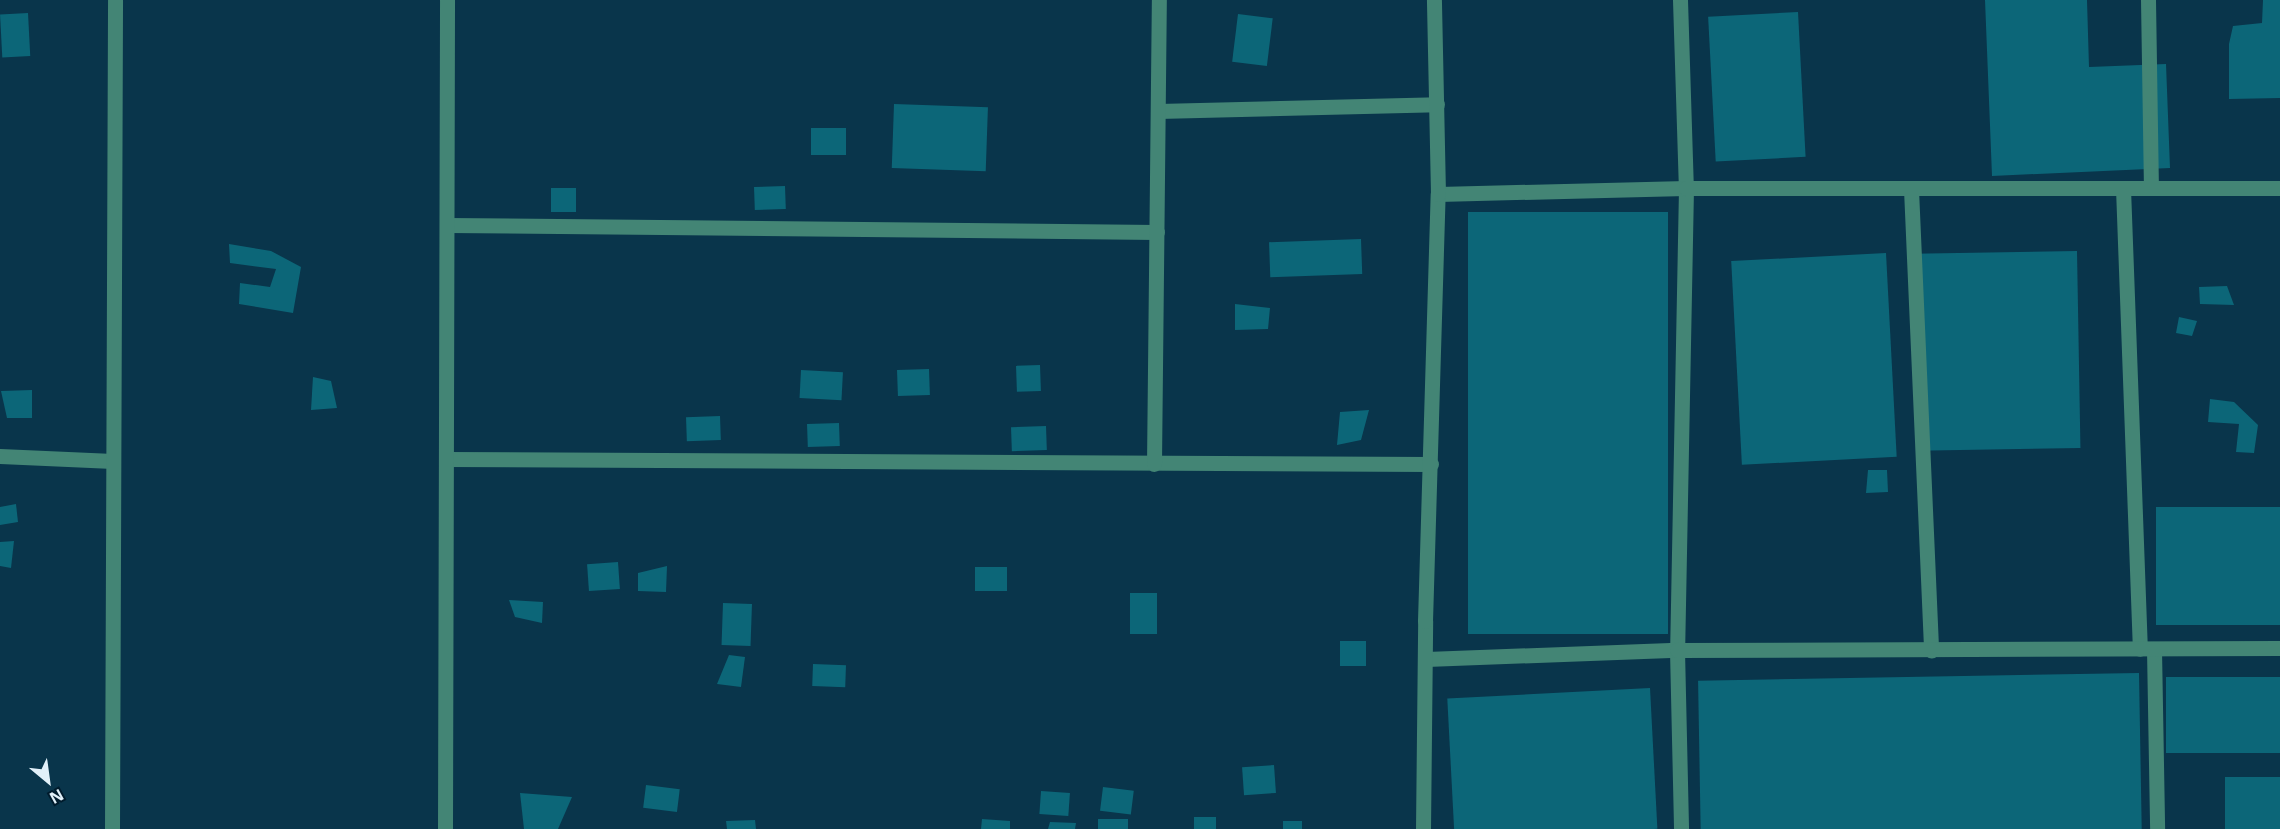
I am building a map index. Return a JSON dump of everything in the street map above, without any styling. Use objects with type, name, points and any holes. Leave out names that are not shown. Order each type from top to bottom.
[{"type":"street","points":[[112,829],[115,0]]},
{"type":"street","points":[[445,829],[447,0]]},
{"type":"street","points":[[1155,464],[1159,0]]},
{"type":"street","points":[[1423,829],[1438,194],[1434,0]]},
{"type":"street","points":[[1680,0],[1686,188],[1677,650],[1681,829]]},
{"type":"street","points":[[2148,0],[2151,188]]},
{"type":"street","points":[[1158,111],[1437,104]]},
{"type":"street","points":[[1438,194],[1686,188],[2280,188]]},
{"type":"street","points":[[2123,188],[2157,829]]},
{"type":"street","points":[[1911,189],[1931,651]]},
{"type":"street","points":[[447,225],[1157,232]]},
{"type":"street","points":[[0,456],[113,461]]},
{"type":"street","points":[[446,459],[1431,464]]},
{"type":"street","points":[[1426,659],[1677,650],[1931,651],[2280,648]]},
{"type":"building","points":[[1985,0],[2087,0],[2089,67],[2166,64],[2170,168],[1992,176]]},
{"type":"building","points":[[2263,0],[2280,0],[2280,98],[2229,99],[2229,44],[2233,26],[2262,23]]},
{"type":"building","points":[[1798,12],[1806,157],[1716,162],[1708,17]]},
{"type":"building","points":[[28,13],[30,56],[2,57],[0,14]]},
{"type":"building","points":[[1238,14],[1273,18],[1267,66],[1232,62]]},
{"type":"building","points":[[894,104],[988,107],[986,171],[892,168]]},
{"type":"building","points":[[811,128],[846,128],[846,155],[811,155]]},
{"type":"building","points":[[785,186],[786,209],[755,210],[754,187]]},
{"type":"building","points":[[551,188],[576,188],[576,212],[551,212]]},
{"type":"building","points":[[1468,212],[1668,212],[1668,634],[1468,634]]},
{"type":"building","points":[[1361,239],[1362,274],[1270,277],[1269,242]]},
{"type":"building","points":[[229,244],[271,251],[301,267],[293,313],[239,304],[240,283],[270,287],[276,269],[230,263]]},
{"type":"building","points":[[2077,251],[2080,448],[1916,451],[1913,254]]},
{"type":"building","points":[[1886,253],[1897,457],[1742,465],[1731,261]]},
{"type":"building","points":[[2227,286],[2234,305],[2200,304],[2199,287]]},
{"type":"building","points":[[1235,304],[1270,308],[1268,329],[1235,330]]},
{"type":"building","points":[[2179,317],[2197,321],[2192,336],[2176,333]]},
{"type":"building","points":[[1040,365],[1041,391],[1017,392],[1016,366]]},
{"type":"building","points":[[929,369],[930,395],[898,396],[897,370]]},
{"type":"building","points":[[801,370],[843,372],[841,400],[800,398]]},
{"type":"building","points":[[313,377],[331,381],[337,408],[311,410]]},
{"type":"building","points":[[32,390],[32,418],[7,418],[1,391]]},
{"type":"building","points":[[2210,399],[2234,402],[2258,425],[2254,453],[2236,452],[2239,424],[2208,422]]},
{"type":"building","points":[[1369,410],[1361,440],[1337,445],[1340,412]]},
{"type":"building","points":[[720,416],[721,440],[687,441],[686,417]]},
{"type":"building","points":[[839,423],[840,446],[808,447],[807,424]]},
{"type":"building","points":[[1046,426],[1047,450],[1012,451],[1011,427]]},
{"type":"building","points":[[1868,470],[1887,470],[1888,492],[1866,493]]},
{"type":"building","points":[[16,504],[18,522],[0,525],[0,507]]},
{"type":"building","points":[[2156,507],[2280,507],[2280,625],[2156,625]]},
{"type":"building","points":[[14,541],[11,568],[0,566],[0,542]]},
{"type":"building","points":[[618,562],[620,589],[589,591],[587,564]]},
{"type":"building","points":[[667,566],[666,592],[638,591],[638,573]]},
{"type":"building","points":[[975,567],[1007,567],[1007,591],[975,591]]},
{"type":"building","points":[[1130,593],[1157,593],[1157,634],[1130,634]]},
{"type":"building","points":[[509,600],[543,602],[542,623],[515,617]]},
{"type":"building","points":[[723,603],[752,604],[751,646],[722,645]]},
{"type":"building","points":[[1340,641],[1366,641],[1366,666],[1340,666]]},
{"type":"building","points":[[729,655],[745,657],[741,687],[717,684]]},
{"type":"building","points":[[813,664],[846,665],[845,687],[812,686]]},
{"type":"building","points":[[2139,673],[2142,829],[1701,829],[1698,681]]},
{"type":"building","points":[[2166,677],[2280,677],[2280,753],[2166,753]]},
{"type":"building","points":[[1650,688],[1657,829],[1454,829],[1447,699]]},
{"type":"building","points":[[1274,765],[1276,793],[1244,795],[1242,767]]},
{"type":"building","points":[[2225,777],[2280,777],[2280,829],[2225,829]]},
{"type":"building","points":[[646,785],[680,789],[677,812],[643,808]]},
{"type":"building","points":[[1103,787],[1134,791],[1131,815],[1100,811]]},
{"type":"building","points":[[1041,791],[1070,793],[1068,816],[1039,814]]},
{"type":"building","points":[[520,793],[572,797],[558,829],[524,829]]},
{"type":"building","points":[[1194,817],[1216,817],[1216,829],[1194,829]]},
{"type":"building","points":[[982,819],[1010,821],[1010,829],[981,829]]},
{"type":"building","points":[[1098,819],[1128,819],[1128,829],[1098,829]]},
{"type":"building","points":[[755,820],[756,829],[727,829],[726,821]]},
{"type":"building","points":[[1283,821],[1302,821],[1302,829],[1283,829]]},
{"type":"building","points":[[1050,822],[1076,823],[1075,829],[1048,829]]}]
